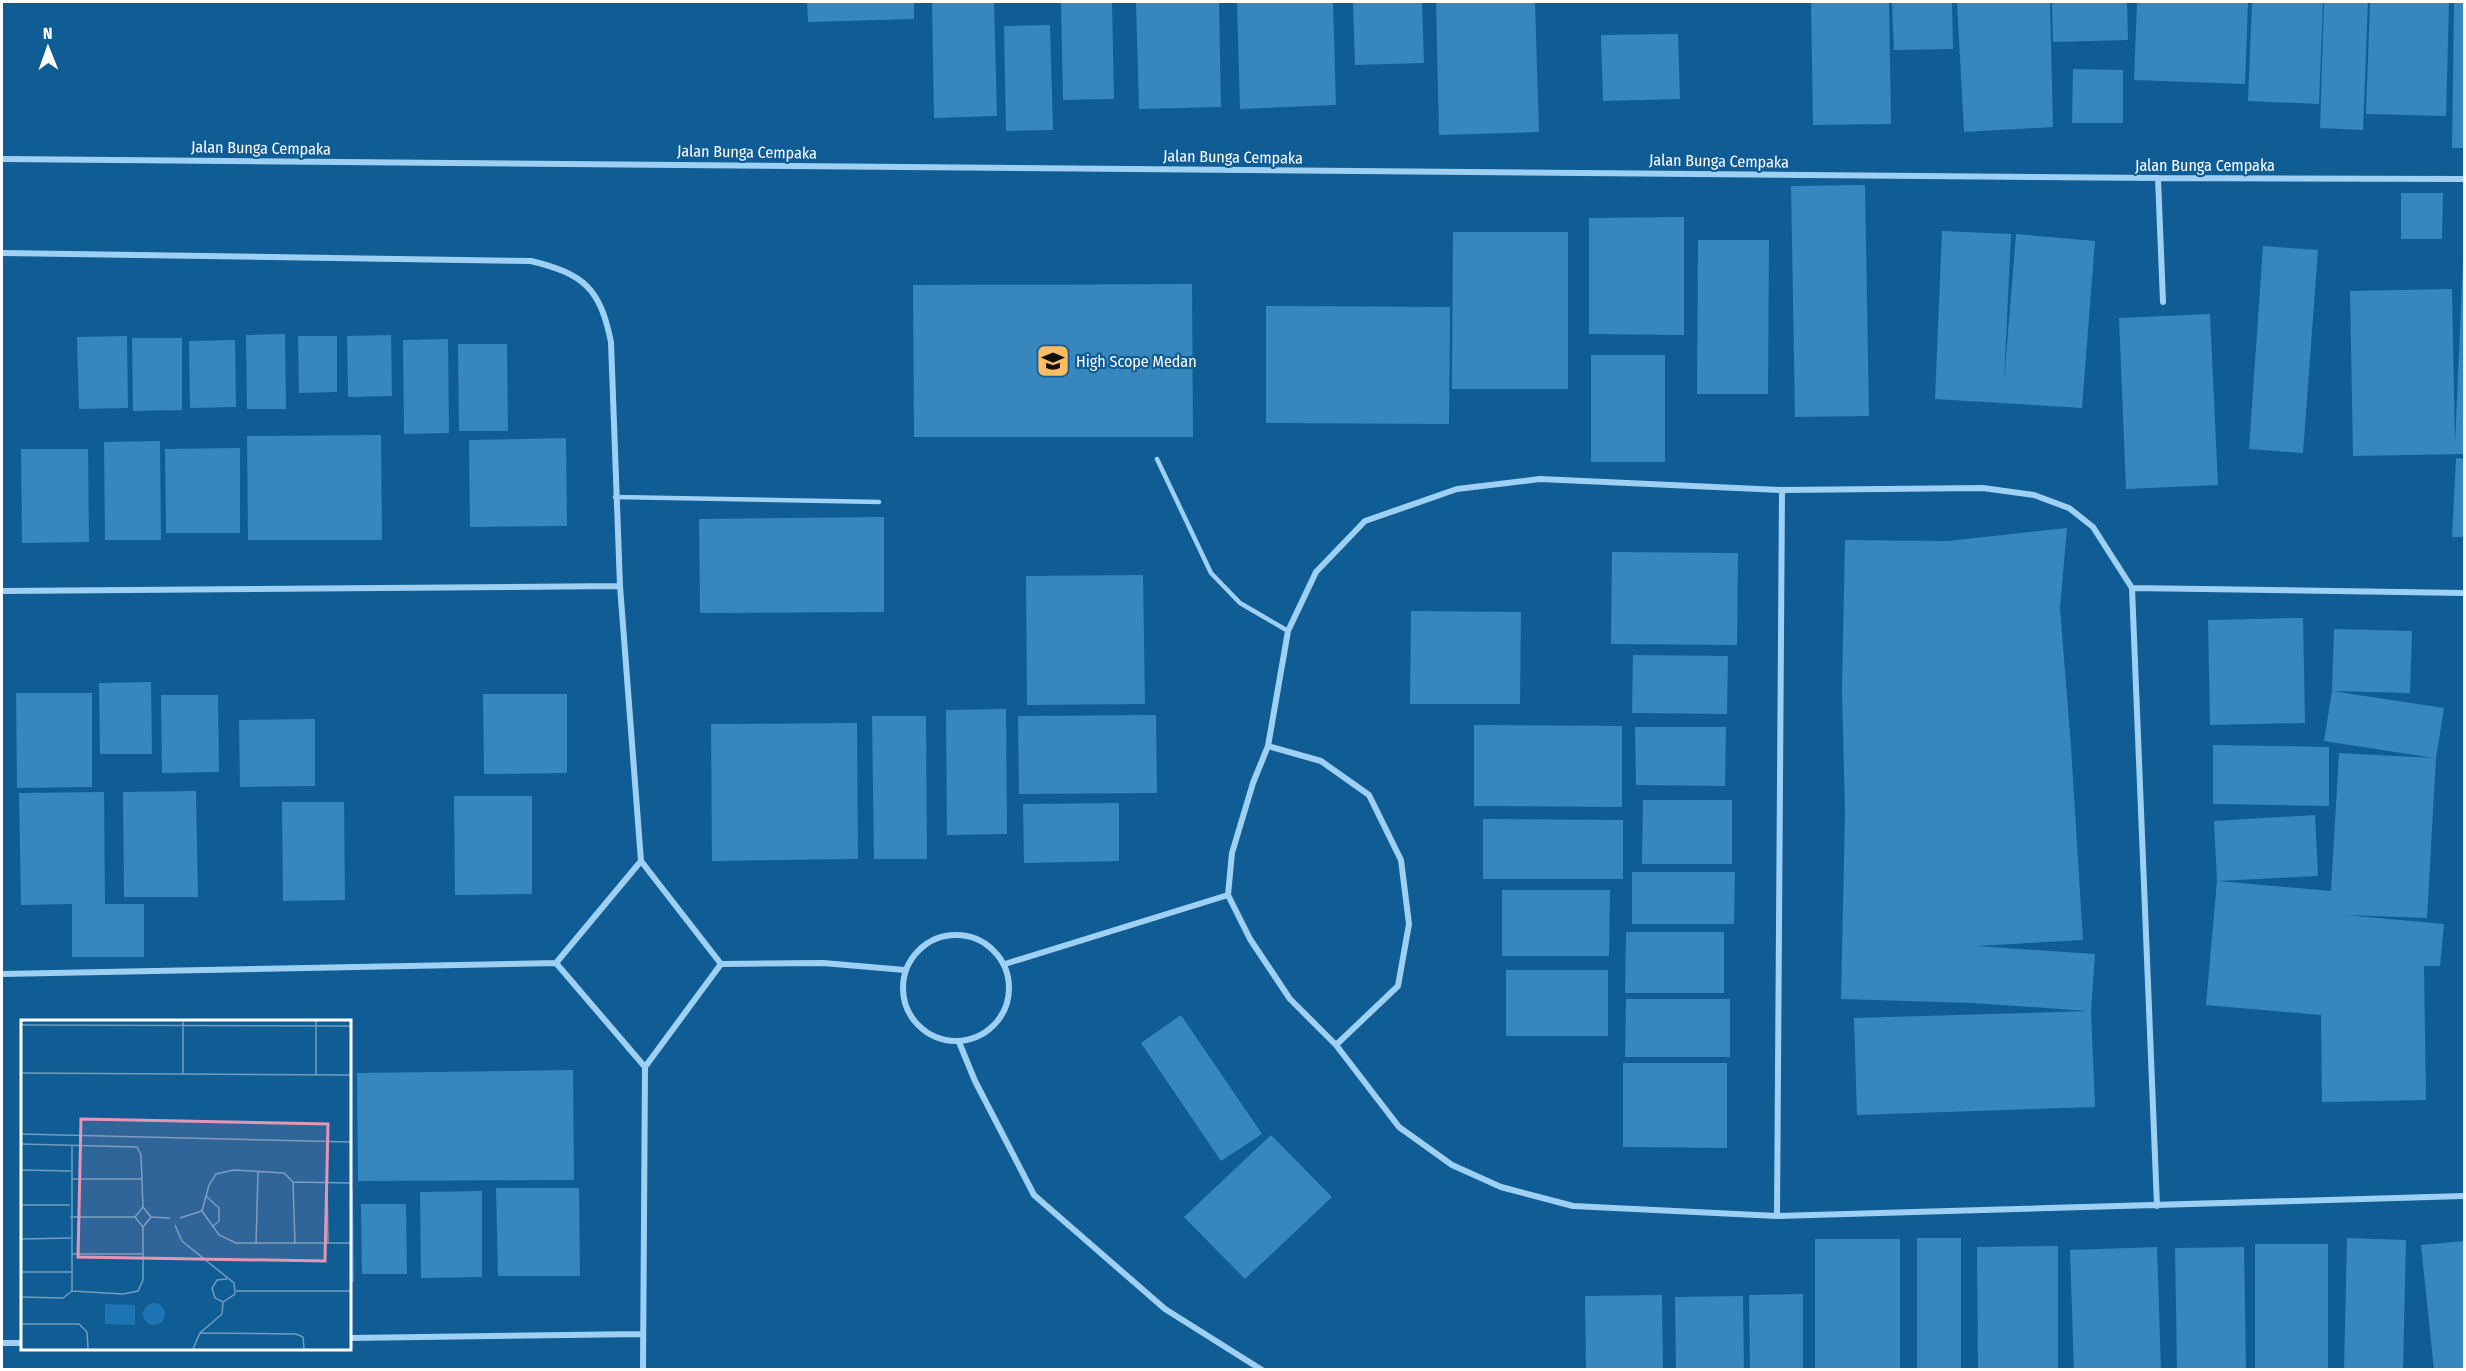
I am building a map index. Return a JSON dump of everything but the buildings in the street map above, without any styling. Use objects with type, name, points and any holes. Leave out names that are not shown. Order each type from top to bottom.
[{"type":"street","name":"Jalan Bunga Cempaka","points":[[2,159],[2464,179]]},
{"type":"street","points":[[2158,178],[2163,302]]},
{"type":"street","points":[[2,253],[480,258],[531,261],[563,269],[590,287],[605,312],[611,342],[620,586],[641,861],[721,964]]},
{"type":"street","points":[[2157,1206],[2132,588],[2093,527],[2069,508],[2034,495],[1983,488],[1782,490],[1540,479],[1457,489],[1365,521],[1317,572],[1288,631],[1268,746],[1253,783],[1232,853],[1228,895],[1250,939],[1290,999],[1336,1045],[1399,1127],[1452,1165],[1501,1188],[1573,1206],[1777,1216],[2157,1206],[2464,1196]]},
{"type":"street","points":[[1777,1216],[1782,490]]},
{"type":"street","points":[[2,591],[620,586]]},
{"type":"street","points":[[2132,588],[2464,593]]},
{"type":"street","points":[[1268,746],[1321,761],[1370,795],[1401,860],[1409,924],[1398,986],[1336,1045]]},
{"type":"street","points":[[2,974],[556,963],[641,861]]},
{"type":"street","points":[[1005,964],[1228,895]]},
{"type":"street","points":[[952,934],[974,937],[991,948],[1005,964],[1010,985],[1007,1005],[996,1024],[980,1036],[959,1042],[938,1038],[920,1028],[908,1011],[902,991],[905,970],[915,952],[932,939],[952,934]]},
{"type":"street","points":[[556,963],[645,1067]]},
{"type":"street","points":[[721,964],[822,963],[905,970]]},
{"type":"street","points":[[643,1370],[645,1067],[721,964]]},
{"type":"street","points":[[959,1042],[975,1081],[1034,1195],[1165,1309],[1262,1370]]},
{"type":"street","points":[[351,1338],[642,1334]]},
{"type":"street","points":[[2,1344],[21,1343]]},
{"type":"lane","points":[[1157,459],[1211,573],[1240,603],[1288,631]]},
{"type":"lane","points":[[615,497],[879,502]]},
{"type":"place","name":"High Scope Medan","points":[[1053,361]]}]
